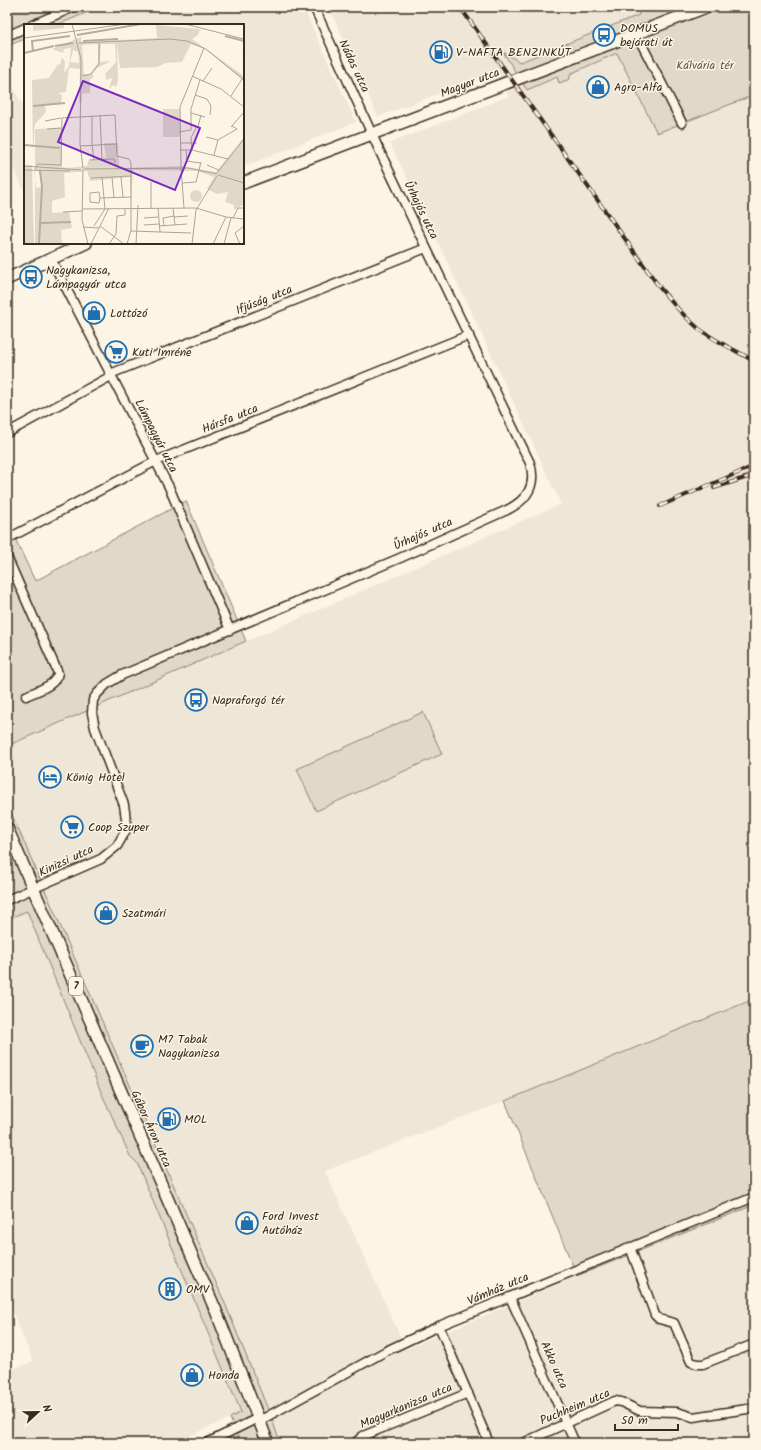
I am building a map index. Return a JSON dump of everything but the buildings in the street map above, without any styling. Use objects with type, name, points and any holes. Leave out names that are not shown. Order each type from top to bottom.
[{"type":"main road","name":"Magyar utca","points":[[244,183],[706,7]]},
{"type":"main road","points":[[7,279],[84,244]]},
{"type":"main road","name":"Gábor Áron utca","points":[[7,828],[216,1311],[268,1443]]},
{"type":"street","points":[[34,24],[74,7]]},
{"type":"street","name":"Nádas utca","points":[[314,7],[372,134]]},
{"type":"street","points":[[7,36],[24,28]]},
{"type":"street","points":[[636,33],[682,123]]},
{"type":"street","name":"Űrhajós utca","points":[[125,832],[127,826],[124,805],[92,720],[94,700],[97,694],[107,684],[122,676],[507,510],[524,499],[530,489],[533,475],[532,469],[372,134]]},
{"type":"street","name":"Ifjúság utca","points":[[7,433],[111,375],[426,248]]},
{"type":"street","name":"Lámpagyár utca","points":[[51,259],[156,461],[230,630]]},
{"type":"street","name":"Hársfa utca","points":[[7,539],[156,461],[469,335]]},
{"type":"street","points":[[7,557],[58,673],[56,679],[50,685],[26,696]]},
{"type":"street","name":"Kinizsi utca","points":[[7,900],[101,859],[116,846],[125,832]]},
{"type":"street","name":"Vámház utca","points":[[207,1443],[259,1420],[386,1352],[439,1326],[754,1197]]},
{"type":"street","points":[[630,1247],[655,1316],[659,1319],[674,1323],[691,1362],[703,1364],[754,1344]]},
{"type":"street","name":"Akko utca","points":[[510,1297],[575,1443]]},
{"type":"street","points":[[439,1326],[489,1443]]},
{"type":"street","name":"Magyarkanizsa utca","points":[[355,1443],[363,1436],[468,1393]]},
{"type":"street","name":"Puchheim utca","points":[[523,1443],[615,1401],[620,1401],[640,1411],[677,1412],[693,1417],[754,1408]]},
{"type":"shaded area","points":[[100,7],[303,7],[356,122],[244,167],[244,24],[64,24],[64,22]]},
{"type":"shaded area","points":[[329,7],[637,7],[639,15],[520,62],[504,53],[527,90],[557,77],[570,79],[569,74],[617,53],[657,133],[754,95],[754,999],[505,1101],[325,1171],[406,1349],[577,1276],[754,1205],[754,1443],[280,1443],[224,1301],[7,803],[7,746],[561,504],[390,143],[509,96],[494,72],[378,117]]},
{"type":"shaded area","points":[[7,74],[24,108],[24,190],[7,155]]},
{"type":"shaded area","points":[[27,911],[101,1092],[130,1156],[137,1163],[241,1413],[174,1443],[7,1443],[7,1372],[33,1361],[7,1298],[7,1257],[11,1255],[7,1246],[7,919]]},
{"type":"green space","points":[[7,7],[100,7],[59,24],[24,24],[24,39],[7,46]]},
{"type":"green space","name":"Kálvária tér","points":[[637,7],[754,7],[754,95],[657,133],[617,53],[570,74],[570,79],[559,83],[557,77],[527,90],[503,52],[520,62],[639,15]]},
{"type":"green space","points":[[186,501],[246,641],[7,746],[7,521],[35,581]]},
{"type":"green space","points":[[423,712],[442,754],[316,811],[297,769]]},
{"type":"green space","points":[[7,803],[224,1301],[280,1443],[240,1443],[230,1418],[241,1412],[137,1163],[130,1156],[101,1092],[27,911],[7,919]]},
{"type":"green space","points":[[754,999],[754,1205],[577,1276],[505,1101]]},
{"type":"railway","points":[[460,7],[660,288],[673,304],[705,333],[754,361]]},
{"type":"railway","points":[[660,506],[754,466]]},
{"type":"railway","points":[[714,488],[754,475]]},
{"type":"place","name":"DOMUS bejárati út","points":[[604,35]]},
{"type":"place","name":"V-NAFTA BENZINKÚT","points":[[441,52]]},
{"type":"place","name":"Agro-Alfa","points":[[598,87]]},
{"type":"place","name":"Nagykanizsa, Lámpagyár utca","points":[[31,277]]},
{"type":"place","name":"Lottózó","points":[[94,313]]},
{"type":"place","name":"Kuti Imréne","points":[[116,352]]},
{"type":"place","name":"Napraforgó tér","points":[[196,700]]},
{"type":"place","name":"König Hotel","points":[[50,777]]},
{"type":"place","name":"Coop Szuper","points":[[72,827]]},
{"type":"place","name":"Szatmári","points":[[106,913]]},
{"type":"place","name":"M7 Tabak Nagykanizsa","points":[[142,1046]]},
{"type":"place","name":"MOL","points":[[169,1119]]},
{"type":"place","name":"Ford Invest Autóház","points":[[247,1223]]},
{"type":"place","name":"OMV","points":[[170,1289]]},
{"type":"place","name":"Honda","points":[[192,1375]]}]
